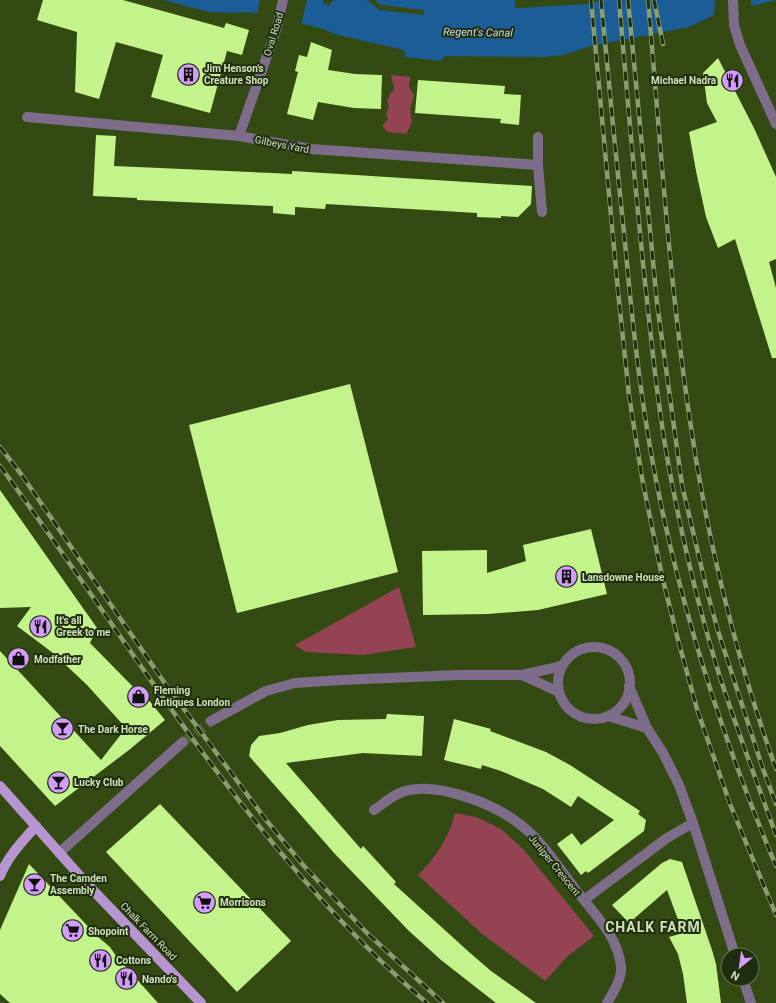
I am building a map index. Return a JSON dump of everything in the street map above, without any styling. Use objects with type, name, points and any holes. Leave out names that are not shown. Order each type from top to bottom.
[{"type":"main road","name":"Chalk Farm Road","points":[[0,786],[87,884],[201,1003]]},
{"type":"main road","points":[[0,876],[7,860],[36,826]]},
{"type":"street","name":"Oval Road","points":[[239,136],[278,22],[283,0]]},
{"type":"street","points":[[733,0],[734,25],[740,45],[776,124]]},
{"type":"street","name":"Gilbeys Yard","points":[[27,117],[239,136],[311,149],[538,165]]},
{"type":"street","points":[[538,137],[538,165],[542,212]]},
{"type":"street","points":[[630,686],[627,696],[615,712],[600,718],[588,718],[576,714],[567,706],[559,692],[559,673],[568,658],[575,652],[586,648],[598,647],[610,651],[619,657],[625,666],[629,676],[630,686],[647,728],[671,768],[693,823],[732,947]]},
{"type":"street","points":[[211,721],[266,691],[295,683],[443,675],[522,675],[562,666]]},
{"type":"street","points":[[522,675],[559,692]]},
{"type":"street","points":[[608,716],[647,728]]},
{"type":"street","points":[[59,853],[183,742]]},
{"type":"street","name":"Juniper Crescent","points":[[374,810],[393,796],[412,789],[428,789],[455,794],[480,802],[504,813],[522,825],[540,844],[584,900],[613,941],[620,957],[621,969],[619,978],[607,1003]]},
{"type":"street","name":"Juniper Crescent","points":[[584,900],[667,838],[693,823]]},
{"type":"street","points":[[746,987],[751,1003]]},
{"type":"shaded area","points":[[391,75],[410,77],[409,86],[414,95],[410,109],[412,123],[407,134],[387,132],[383,127],[383,124],[388,118],[386,115],[389,106],[387,100],[394,88]]},
{"type":"shaded area","points":[[399,587],[416,647],[363,655],[306,652],[295,645]]},
{"type":"shaded area","points":[[455,813],[476,817],[501,829],[524,850],[594,936],[568,956],[545,981],[481,933],[418,875],[441,847],[449,831]]},
{"type":"water","name":"Regent's Canal","points":[[163,0],[323,0],[323,3],[329,6],[332,1],[336,0],[515,0],[515,8],[519,8],[585,4],[604,0],[776,0],[714,15],[689,27],[591,46],[563,55],[545,57],[445,56],[441,61],[405,57],[404,50],[334,34],[308,25],[258,14],[248,12],[209,12]]},
{"type":"pier","points":[[260,0],[307,0],[301,25],[257,15]]},
{"type":"pier","points":[[367,0],[375,0],[381,5],[424,10],[424,15],[380,10]]},
{"type":"pier","points":[[715,0],[751,0],[751,8],[714,17]]},
{"type":"building","name":"Jim Henson's Creature Shop","points":[[43,0],[123,0],[224,28],[226,23],[249,30],[242,55],[227,51],[210,113],[151,97],[163,55],[116,42],[99,99],[75,92],[77,32],[37,20]]},
{"type":"building","points":[[311,42],[332,50],[328,70],[355,74],[382,75],[381,109],[354,108],[318,102],[313,120],[287,114],[298,72],[295,71],[299,55],[307,57]]},
{"type":"building","points":[[718,58],[754,128],[776,177],[776,259],[769,262],[776,288],[776,358],[772,358],[735,239],[718,248],[706,217],[696,171],[689,132],[717,122],[707,103],[703,73]]},
{"type":"building","points":[[418,80],[505,86],[504,94],[521,95],[519,125],[500,123],[501,119],[415,113]]},
{"type":"building","points":[[96,135],[116,136],[114,166],[292,174],[292,171],[532,186],[531,204],[518,217],[501,216],[501,218],[477,217],[477,213],[326,204],[325,209],[295,207],[295,215],[273,213],[273,206],[137,200],[137,198],[93,196]]},
{"type":"building","points":[[350,384],[398,572],[237,613],[189,425]]},
{"type":"building","points":[[0,490],[97,628],[90,643],[145,699],[147,698],[165,720],[129,750],[55,806],[0,746],[0,651],[101,760],[126,728],[87,685],[53,653],[17,626],[31,607],[0,608]]},
{"type":"building","points":[[591,529],[607,594],[538,610],[488,614],[423,615],[422,551],[487,550],[487,573],[526,561],[523,545]]},
{"type":"building","points":[[387,714],[424,716],[422,756],[363,753],[286,763],[361,849],[363,846],[396,882],[394,884],[491,971],[536,1003],[496,1003],[441,960],[408,930],[335,854],[249,756],[251,745],[259,736],[280,733],[308,725],[338,720],[386,719]]},
{"type":"building","points":[[454,719],[491,729],[490,731],[546,752],[570,765],[640,811],[638,814],[646,820],[644,831],[588,873],[586,871],[581,875],[557,844],[572,833],[581,845],[614,820],[578,796],[571,807],[543,789],[501,771],[482,765],[481,769],[444,760]]},
{"type":"building","name":"Morrisons","points":[[160,804],[291,941],[237,992],[106,852]]},
{"type":"building","points":[[670,859],[682,862],[716,964],[721,1003],[687,1003],[683,974],[678,954],[669,937],[683,933],[667,890],[629,923],[612,905],[662,863]]},
{"type":"building","points":[[29,864],[98,937],[110,947],[116,956],[158,1003],[10,1003],[0,994],[0,930]]},
{"type":"tunnel","points":[[183,742],[211,721]]},
{"type":"railway","points":[[591,0],[629,395],[642,478],[662,576],[697,709],[730,804],[776,915]]},
{"type":"railway","points":[[601,0],[632,318],[645,417],[656,482],[673,559],[711,692],[758,823],[776,866]]},
{"type":"railway","points":[[619,0],[641,247],[659,402],[670,473],[680,525],[712,652],[733,717],[776,835]]},
{"type":"railway","points":[[628,0],[657,303],[682,485],[718,631],[763,769],[776,804]]},
{"type":"railway","points":[[648,0],[670,259],[682,363],[696,459],[713,549],[735,638],[761,726],[776,769]]},
{"type":"railway","points":[[654,0],[663,44]]},
{"type":"railway","points":[[0,447],[21,474],[164,682],[266,820],[304,866],[367,933],[443,1003]]},
{"type":"railway","points":[[0,466],[198,747],[250,815],[305,881],[364,944],[427,1003]]},
{"type":"place","name":"Jim Henson's Creature Shop","points":[[189,74]]},
{"type":"place","name":"Michael Nadra","points":[[732,80]]},
{"type":"place","name":"Lansdowne House","points":[[566,577]]},
{"type":"place","name":"It's all Greek to me","points":[[41,626]]},
{"type":"place","name":"Modfather","points":[[19,659]]},
{"type":"place","name":"Fleming Antiques London","points":[[138,696]]},
{"type":"place","name":"The Dark Horse","points":[[63,729]]},
{"type":"place","name":"Lucky Club","points":[[58,782]]},
{"type":"place","name":"The Camden Assembly","points":[[34,884]]},
{"type":"place","name":"Morrisons","points":[[204,902]]},
{"type":"place","name":"Shopoint","points":[[73,931]]},
{"type":"place","name":"Cottons","points":[[100,960]]},
{"type":"place","name":"Nando's","points":[[126,979]]},
{"type":"district","name":"CHALK FARM","points":[[653,927]]}]
